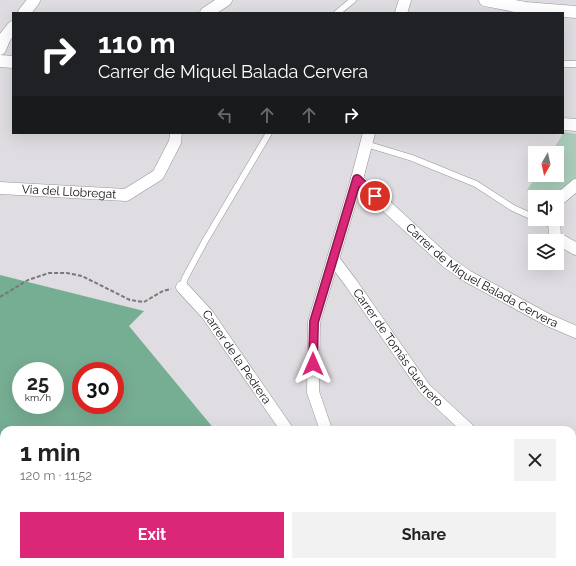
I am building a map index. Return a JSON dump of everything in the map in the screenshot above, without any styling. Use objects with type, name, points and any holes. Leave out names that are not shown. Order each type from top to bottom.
[{"type":"street","points":[[25,12],[34,0]]},
{"type":"street","points":[[208,12],[226,0]]},
{"type":"street","points":[[401,12],[405,0]]},
{"type":"street","points":[[485,0],[525,8],[576,12]]},
{"type":"street","points":[[0,49],[5,37],[12,28]]},
{"type":"street","points":[[0,61],[12,62]]},
{"type":"street","points":[[564,124],[576,125]]},
{"type":"street","name":"Via del Llobregat","points":[[0,188],[126,195],[158,175],[175,142],[176,134]]},
{"type":"street","points":[[325,426],[313,392],[314,322],[368,139]]},
{"type":"street","name":"Carrer de Miquel Balada Cervera","points":[[357,179],[446,262],[467,276],[548,320],[576,332]]},
{"type":"street","points":[[564,195],[576,185]]},
{"type":"street","points":[[554,226],[555,237],[576,249]]},
{"type":"street","name":"Carrer de Tomás Guerrero","points":[[333,259],[425,389],[465,426]]},
{"type":"street","name":"Carrer de la Pedrera","points":[[182,287],[208,314],[285,426]]},
{"type":"lane","points":[[338,12],[353,0]]},
{"type":"lane","points":[[564,64],[576,64]]},
{"type":"lane","points":[[182,287],[185,278],[205,241],[267,134]]},
{"type":"lane","points":[[368,139],[476,184],[513,208],[528,215]]},
{"type":"path","points":[[0,297],[28,280],[49,273],[67,273],[82,276],[95,281],[120,296],[130,300],[144,302],[163,291],[182,287]]},
{"type":"green space","points":[[564,132],[576,134],[576,180],[564,191],[527,190],[532,182],[564,182],[564,146],[555,146]]},
{"type":"green space","points":[[0,275],[144,311],[129,326],[212,426],[0,426]]},
{"type":"route","points":[[313,364],[314,322],[357,179],[375,196]]}]
